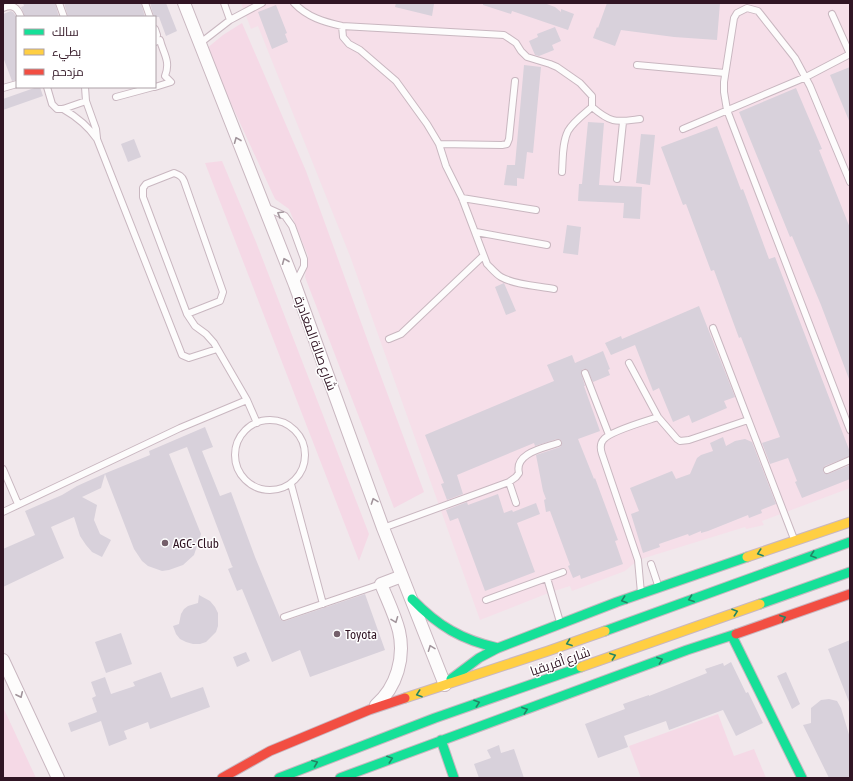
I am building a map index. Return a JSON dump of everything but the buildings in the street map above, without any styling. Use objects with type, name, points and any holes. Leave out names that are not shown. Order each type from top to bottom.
[{"type":"main road","name":"شارع أفريقيا","points":[[446,688],[473,662],[498,648],[641,594],[850,522]]},
{"type":"main road","name":"شارع أفريقيا","points":[[222,778],[270,751],[369,710],[446,688],[850,542]]},
{"type":"main road","name":"شارع أفريقيا","points":[[280,778],[454,708],[850,572]]},
{"type":"main road","points":[[340,778],[373,769],[441,740],[507,718],[687,650],[732,636],[850,594]]},
{"type":"main road","points":[[412,599],[436,622],[450,631],[476,643],[498,648]]},
{"type":"main road","points":[[732,636],[802,778]]},
{"type":"main road","points":[[441,740],[454,778]]},
{"type":"street","name":"شارع صالة المغادرة","points":[[184,3],[295,285],[383,528],[446,688]]},
{"type":"street","points":[[369,710],[381,701],[390,688],[397,675],[401,660],[399,630],[381,584],[402,576]]},
{"type":"street","points":[[3,660],[58,778]]},
{"type":"lane","points":[[59,3],[64,16]]},
{"type":"lane","points":[[145,3],[150,16]]},
{"type":"lane","points":[[224,3],[230,20]]},
{"type":"lane","points":[[199,44],[230,20],[262,3]]},
{"type":"lane","points":[[294,3],[307,14],[318,20],[342,26],[504,35],[516,43],[527,57],[550,64],[580,83],[592,96],[592,107],[574,123],[568,132],[565,142],[562,172]]},
{"type":"lane","points":[[3,8],[14,6],[20,16]]},
{"type":"lane","points":[[850,182],[806,77],[795,58],[762,16],[758,12],[745,6],[734,18],[725,73],[724,92],[727,110],[850,430]]},
{"type":"lane","points":[[683,129],[806,77],[850,54],[832,14]]},
{"type":"lane","points":[[342,26],[343,37],[349,44],[360,50],[396,81],[427,124],[439,144],[446,166],[462,198],[487,264],[502,278],[554,289]]},
{"type":"lane","points":[[156,42],[160,40],[166,56],[167,71],[165,76],[171,82],[156,86]]},
{"type":"lane","points":[[638,65],[725,73]]},
{"type":"lane","points":[[439,144],[502,146],[507,144],[509,139],[515,81]]},
{"type":"lane","points":[[3,88],[16,84]]},
{"type":"lane","points":[[47,88],[54,107],[57,109],[63,109],[86,101]]},
{"type":"lane","points":[[84,88],[86,101],[96,130],[97,139],[182,355],[193,358],[217,349]]},
{"type":"lane","points":[[116,97],[150,88]]},
{"type":"lane","points":[[592,107],[616,122],[640,119]]},
{"type":"lane","points":[[63,109],[85,124],[97,139]]},
{"type":"lane","points":[[617,179],[623,122]]},
{"type":"lane","points":[[187,314],[220,300],[223,292],[184,181],[178,174],[174,174],[146,184],[142,192],[187,314],[195,326],[210,338],[247,400],[257,423]]},
{"type":"lane","points":[[462,198],[536,210]]},
{"type":"lane","points":[[263,206],[285,216],[292,226],[304,259],[304,266],[295,285]]},
{"type":"lane","points":[[476,232],[546,245]]},
{"type":"lane","points":[[389,339],[401,334],[483,256]]},
{"type":"lane","points":[[713,328],[795,541]]},
{"type":"lane","points":[[629,363],[658,417],[673,436],[680,441],[685,441],[748,420]]},
{"type":"lane","points":[[585,374],[609,435]]},
{"type":"lane","points":[[3,512],[180,428],[247,400]]},
{"type":"lane","points":[[641,594],[638,560],[600,449],[602,441],[609,435],[658,417]]},
{"type":"lane","points":[[274,420],[282,422],[293,429],[301,438],[305,450],[304,463],[302,471],[291,484],[283,488],[267,491],[251,485],[239,473],[235,456],[239,440],[246,430],[257,423],[274,420]]},
{"type":"lane","points":[[383,528],[509,482],[519,473],[518,468],[522,460],[530,453],[558,443]]},
{"type":"lane","points":[[827,470],[850,460]]},
{"type":"lane","points":[[3,469],[18,504]]},
{"type":"lane","points":[[509,482],[516,503]]},
{"type":"lane","points":[[291,484],[323,604]]},
{"type":"lane","points":[[651,564],[659,588]]},
{"type":"lane","points":[[486,600],[563,572]]},
{"type":"lane","points":[[548,578],[561,623]]},
{"type":"lane","points":[[284,617],[381,584]]},
{"type":"shaded area","points":[[241,3],[850,3],[850,488],[762,521],[764,525],[746,529],[745,527],[638,560],[625,571],[572,591],[570,586],[551,592],[480,620],[350,256],[258,26],[251,29]]},
{"type":"shaded area","points":[[242,23],[306,171],[424,492],[394,508],[305,277],[308,256],[289,209],[275,199],[206,49],[223,35]]},
{"type":"shaded area","points":[[222,161],[256,242],[369,534],[359,561],[205,163]]},
{"type":"shaded area","points":[[3,707],[36,778],[3,778]]},
{"type":"shaded area","points":[[718,714],[734,756],[754,749],[766,778],[641,778],[629,746]]},
{"type":"traffic: fast","points":[[605,631],[850,542]]},
{"type":"traffic: fast","points":[[451,679],[479,658],[498,648],[617,602],[747,557]]},
{"type":"traffic: fast","points":[[760,604],[850,572]]},
{"type":"traffic: fast","points":[[412,599],[431,617],[451,631],[473,641],[498,648]]},
{"type":"traffic: fast","points":[[340,778],[687,650],[736,634]]},
{"type":"traffic: fast","points":[[732,636],[802,778]]},
{"type":"traffic: fast","points":[[279,778],[435,718],[581,667]]},
{"type":"traffic: fast","points":[[441,740],[454,778]]},
{"type":"traffic: slow","points":[[747,557],[850,522]]},
{"type":"traffic: slow","points":[[581,667],[760,604]]},
{"type":"traffic: slow","points":[[405,698],[605,631]]},
{"type":"traffic: jam","points":[[736,634],[850,594]]},
{"type":"traffic: jam","points":[[222,778],[270,751],[369,710],[405,698]]},
{"type":"place","name":"AGC- Club","points":[[165,543]]},
{"type":"place","name":"Toyota","points":[[337,634]]}]
